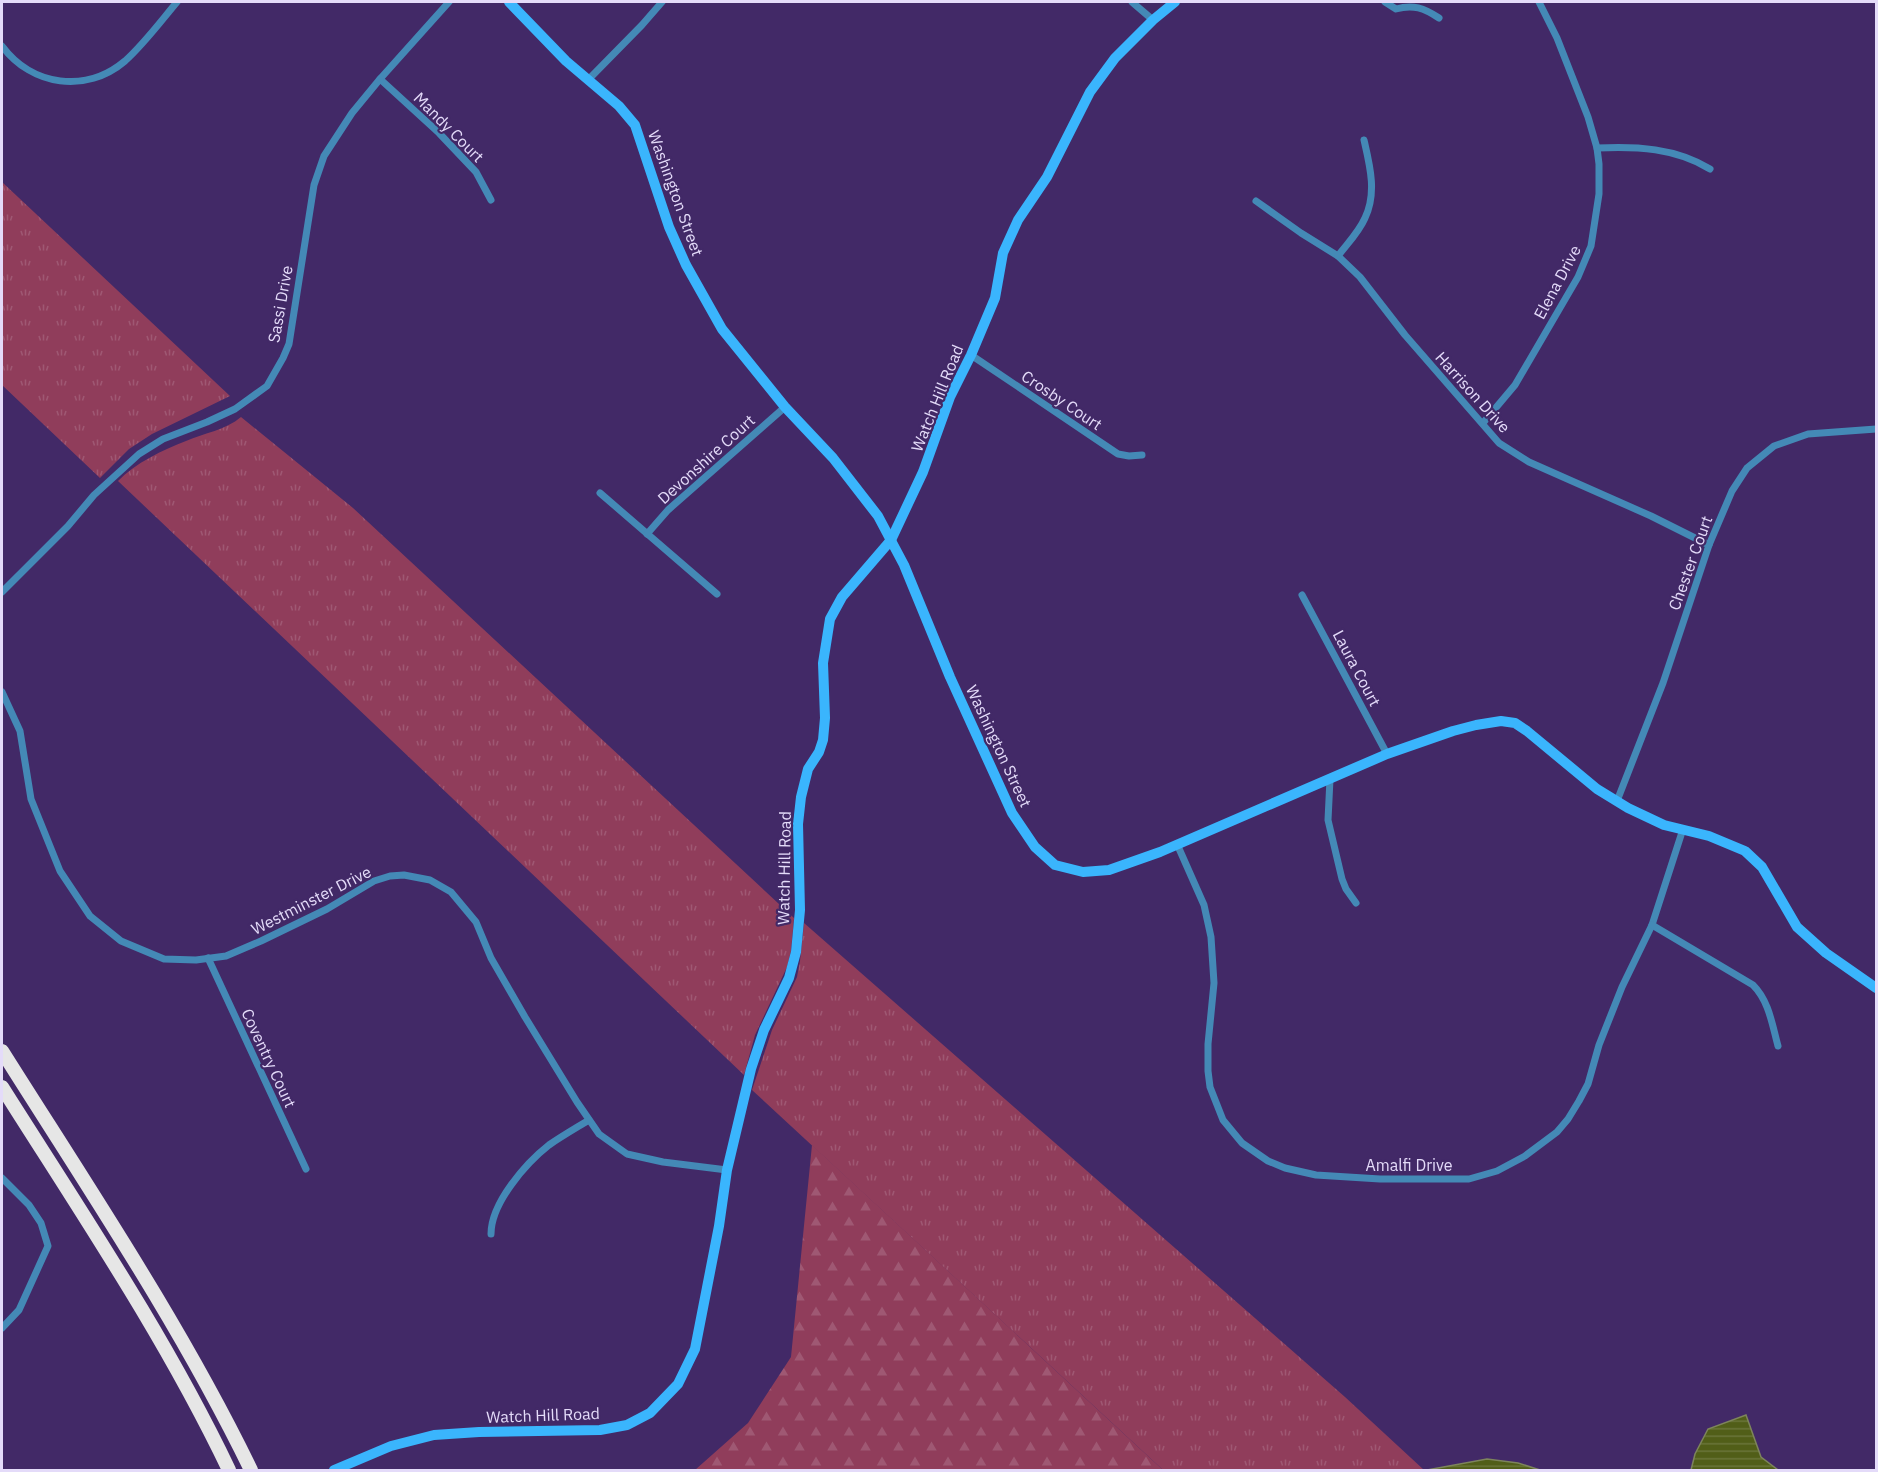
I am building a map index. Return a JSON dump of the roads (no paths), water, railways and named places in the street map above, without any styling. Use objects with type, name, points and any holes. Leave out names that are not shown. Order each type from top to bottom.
[{"type":"highway","points":[[2,1051],[174,1325],[209,1387],[251,1470]]},
{"type":"highway","points":[[2,1087],[138,1302],[192,1396],[229,1470]]},
{"type":"street","points":[[2,46],[9,56],[30,72],[50,80],[78,82],[99,76],[124,62],[177,2]]},
{"type":"street","name":"Sassi Drive","points":[[2,592],[68,526],[94,495],[139,454],[163,440],[235,409],[267,386],[289,344],[314,185],[324,156],[352,113],[449,2]]},
{"type":"street","name":"Washington Street","points":[[509,2],[566,61],[619,106],[635,125],[669,227],[722,329],[785,407],[833,458],[878,516],[904,565],[950,677],[1012,813],[1035,847],[1055,865],[1083,872],[1109,870],[1160,852],[1387,754],[1476,725],[1501,721],[1515,723],[1597,789],[1628,808],[1664,825],[1709,836],[1745,851],[1762,867],[1797,927],[1826,953],[1876,988]]},
{"type":"street","points":[[589,79],[662,2]]},
{"type":"street","points":[[1132,2],[1152,20]]},
{"type":"street","name":"Watch Hill Road","points":[[334,1470],[391,1446],[434,1436],[479,1432],[600,1430],[627,1425],[650,1413],[678,1384],[695,1349],[719,1226],[727,1170],[755,1055],[767,1023],[789,978],[796,952],[800,910],[798,824],[801,797],[808,769],[819,752],[823,740],[825,717],[823,663],[830,619],[842,597],[891,540],[923,472],[950,398],[995,298],[1003,254],[1018,220],[1047,177],[1090,92],[1115,58],[1152,20],[1174,2]]},
{"type":"street","points":[[1385,2],[1396,9],[1408,6],[1425,9],[1439,18]]},
{"type":"street","name":"Elena Drive","points":[[1483,423],[1515,385],[1578,277],[1591,246],[1599,194],[1597,148],[1588,117],[1557,38],[1539,2]]},
{"type":"street","name":"Mandy Court","points":[[380,79],[439,133],[476,172],[491,200]]},
{"type":"street","points":[[1338,256],[1365,218],[1371,198],[1371,179],[1364,140]]},
{"type":"street","points":[[1597,148],[1629,147],[1668,152],[1694,159],[1710,169]]},
{"type":"street","name":"Harrison Drive","points":[[1256,201],[1338,256],[1360,277],[1405,335],[1499,443],[1529,462],[1652,516],[1709,545]]},
{"type":"street","name":"Crosby Court","points":[[971,355],[1118,454],[1142,455]]},
{"type":"street","name":"Devonshire Court","points":[[647,534],[668,510],[785,407]]},
{"type":"street","name":"Chester Court","points":[[1617,801],[1663,683],[1709,545],[1732,491],[1747,468],[1774,446],[1808,434],[1876,429]]},
{"type":"street","points":[[600,493],[717,594]]},
{"type":"street","name":"Laura Court","points":[[1302,595],[1387,754]]},
{"type":"street","name":"Westminster Drive","points":[[2,692],[20,731],[31,799],[60,871],[90,916],[121,941],[164,959],[196,960],[226,956],[327,909],[374,881],[404,875],[430,880],[451,892],[476,922],[497,968],[577,1102],[599,1134],[627,1154],[663,1162],[727,1170]]},
{"type":"street","points":[[1330,779],[1328,820],[1342,879],[1356,903]]},
{"type":"street","name":"Amalfi Drive","points":[[1177,844],[1204,904],[1211,937],[1214,983],[1208,1044],[1210,1087],[1223,1119],[1242,1143],[1268,1161],[1285,1168],[1316,1175],[1380,1179],[1469,1179],[1497,1171],[1525,1156],[1557,1132],[1568,1119],[1588,1084],[1599,1045],[1622,987],[1652,925],[1683,829]]},
{"type":"street","points":[[1652,925],[1753,985],[1761,993],[1767,1005],[1778,1046]]},
{"type":"street","name":"Coventry Court","points":[[208,958],[306,1169]]},
{"type":"street","points":[[491,1234],[491,1224],[495,1213],[511,1186],[532,1161],[549,1146],[589,1119]]},
{"type":"street","points":[[2,1178],[29,1205],[41,1222],[48,1246],[19,1310],[2,1328]]}]
